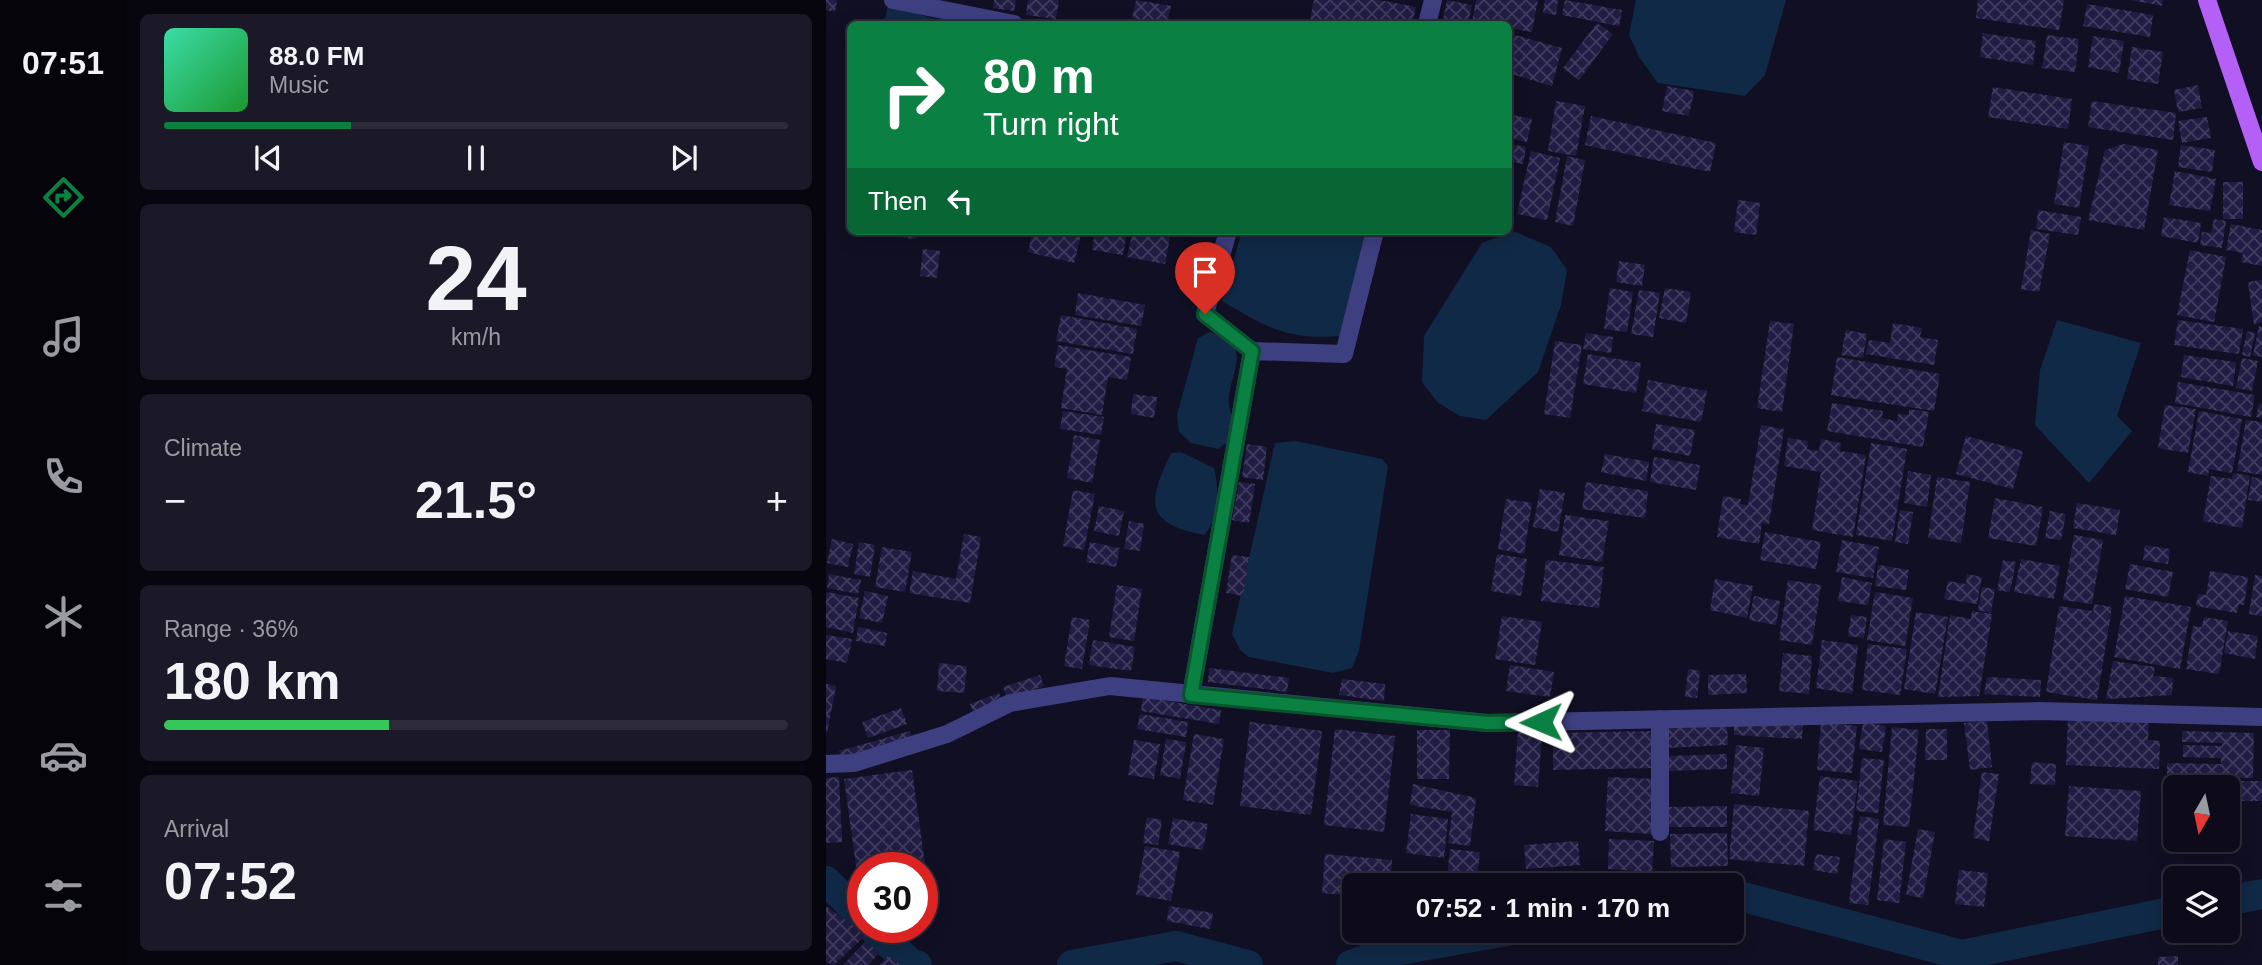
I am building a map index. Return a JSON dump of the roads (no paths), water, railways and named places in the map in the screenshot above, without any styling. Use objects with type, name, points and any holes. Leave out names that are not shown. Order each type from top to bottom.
[{"type":"main road","points":[[2207,0],[2262,162]]},
{"type":"street","points":[[1428,21],[1433,0]]},
{"type":"street","points":[[902,1],[999,21]]},
{"type":"street","points":[[1227,235],[1205,314],[1252,351],[1344,354],[1374,235]]},
{"type":"street","points":[[1191,695],[1252,351]]},
{"type":"street","points":[[826,764],[855,763],[947,734],[1010,703],[1111,686],[1488,723],[2040,711],[2262,716]]},
{"type":"street","points":[[1660,719],[1660,832]]},
{"type":"water","points":[[1636,0],[1786,0],[1765,75],[1745,96],[1658,83],[1639,57],[1629,35]]},
{"type":"water","points":[[888,5],[942,21],[885,21]]},
{"type":"water","points":[[1512,231],[1551,247],[1567,270],[1561,305],[1538,372],[1486,420],[1460,416],[1437,402],[1422,382],[1424,336],[1482,243],[1503,235],[1512,235]]},
{"type":"water","points":[[1241,235],[1368,235],[1341,336],[1306,336],[1278,330],[1222,301]]},
{"type":"water","points":[[2057,320],[2141,343],[2117,416],[2132,431],[2089,483],[2035,425],[2040,370]]},
{"type":"water","points":[[1210,332],[1231,344],[1236,350],[1237,358],[1229,398],[1232,419],[1229,441],[1218,449],[1191,443],[1179,432],[1177,415],[1198,338]]},
{"type":"water","points":[[1296,441],[1382,459],[1388,466],[1359,651],[1352,668],[1333,673],[1249,657],[1240,650],[1232,634],[1275,443]]},
{"type":"water","points":[[1181,452],[1214,468],[1217,485],[1216,512],[1204,535],[1170,524],[1161,517],[1156,508],[1155,497],[1163,470],[1171,453]]},
{"type":"waterway","points":[[826,881],[847,901]]},
{"type":"waterway","points":[[2240,899],[2262,894]]},
{"type":"waterway","points":[[1744,897],[1962,955],[2163,913]]},
{"type":"waterway","points":[[889,943],[911,964],[917,965]]},
{"type":"waterway","points":[[1351,965],[1382,953],[1439,943]]},
{"type":"waterway","points":[[1072,965],[1176,946],[1248,965]]}]
